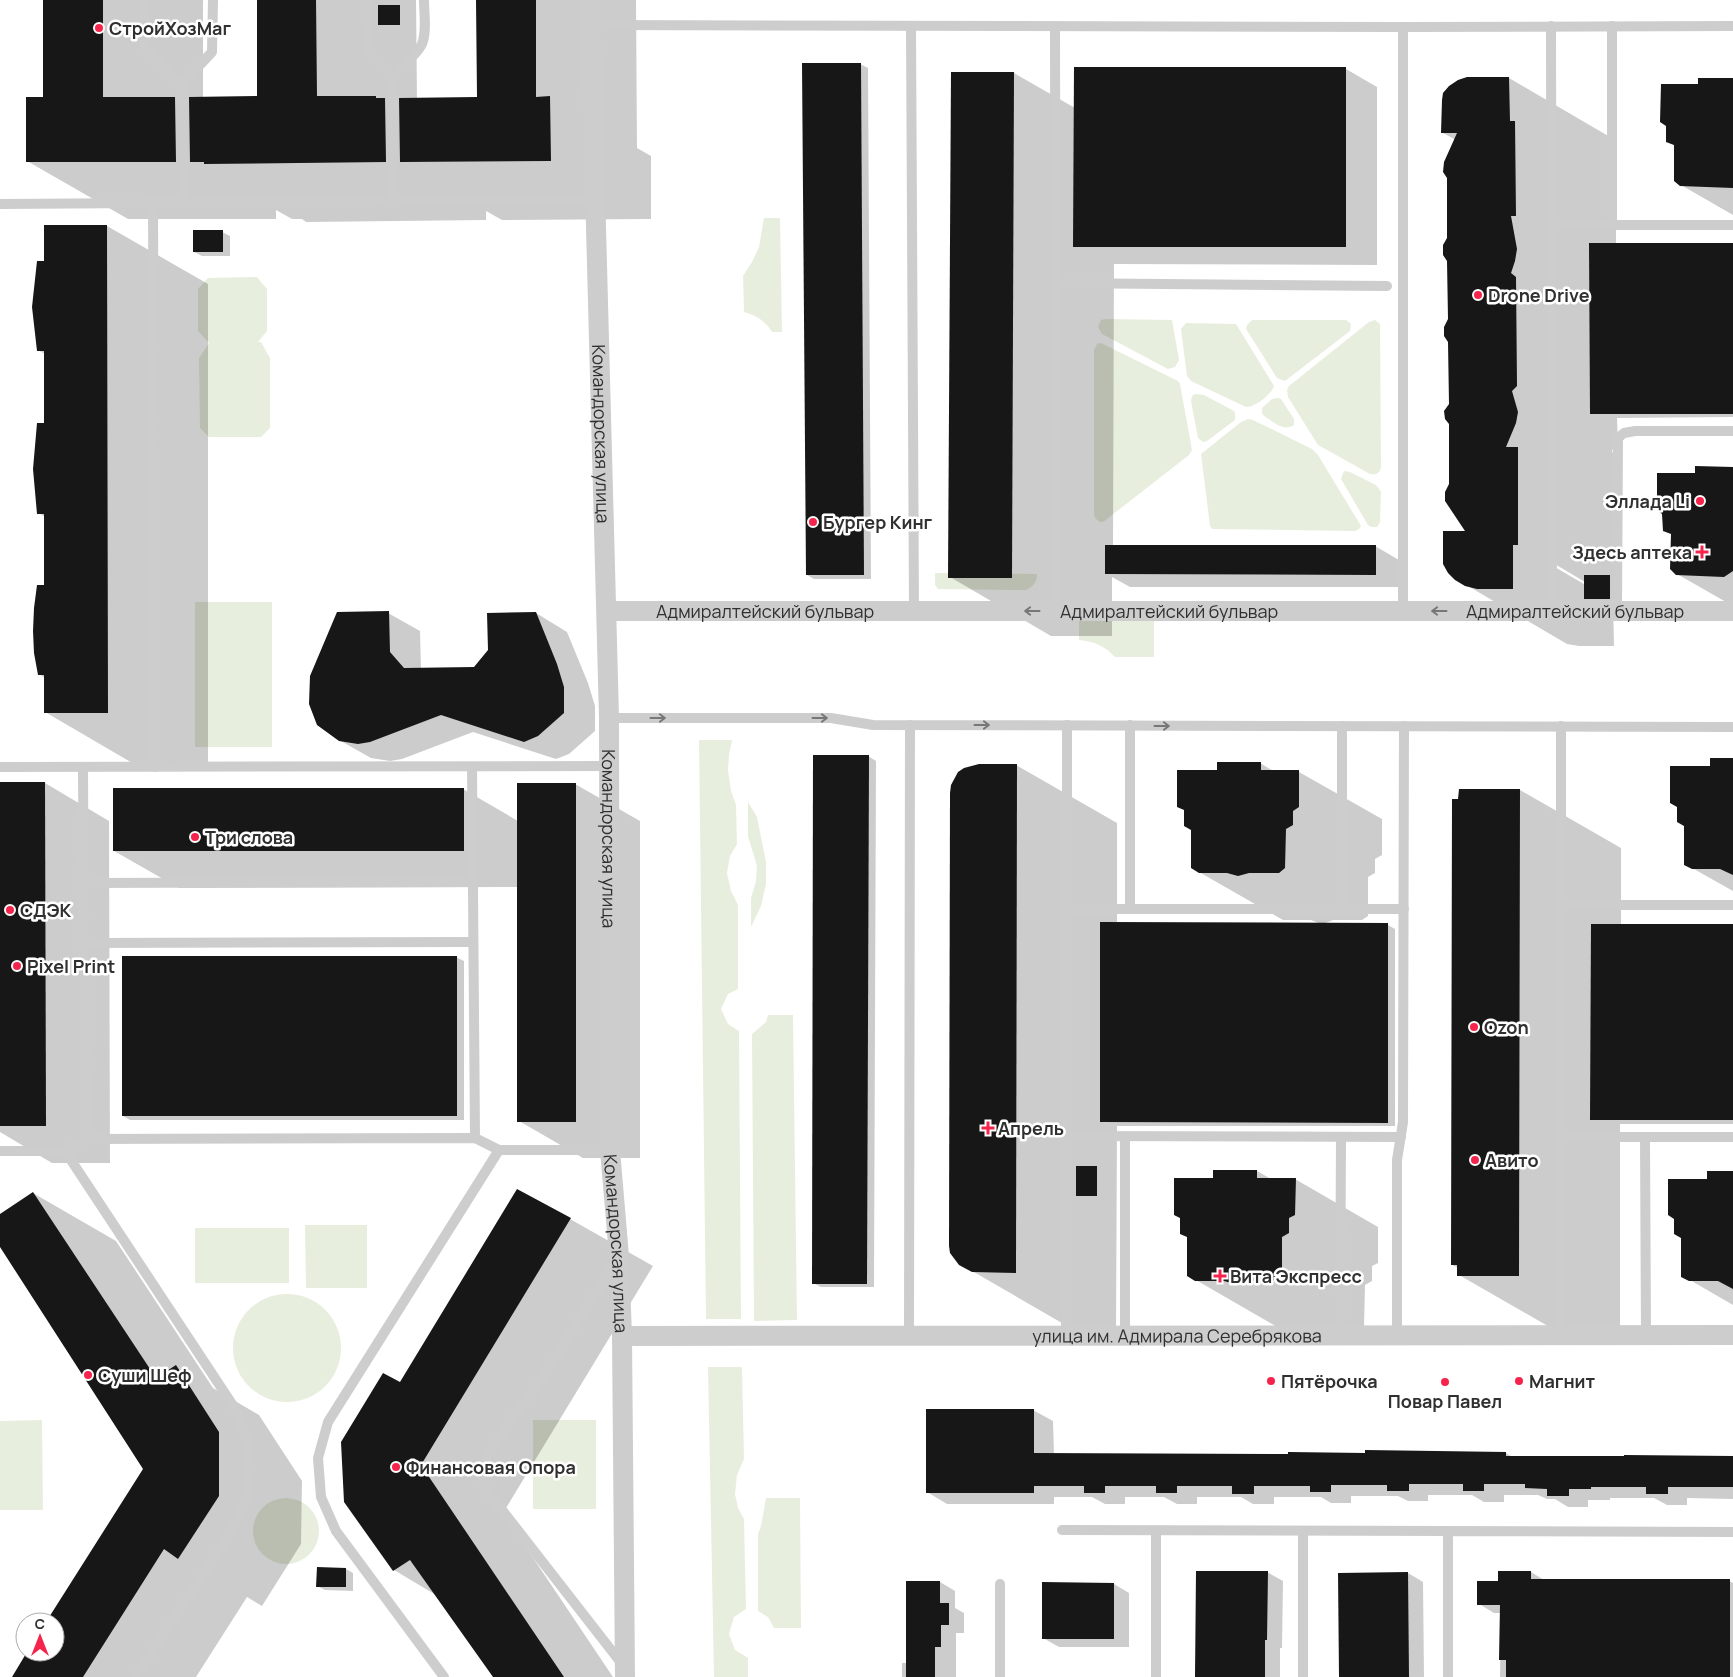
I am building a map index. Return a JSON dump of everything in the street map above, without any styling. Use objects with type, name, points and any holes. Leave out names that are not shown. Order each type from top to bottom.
[{"type":"street","name":"Командорская улица","points":[[590,0],[607,611],[610,1150],[619,1256],[622,1336],[625,1673]]},
{"type":"street","name":"Адмиралтейский бульвар","points":[[607,611],[1733,611]]},
{"type":"street","name":"улица им. Адмирала Серебрякова","points":[[622,1336],[1733,1334]]},
{"type":"lane","points":[[143,0],[145,47],[182,84]]},
{"type":"lane","points":[[183,203],[182,84],[212,52],[213,0]]},
{"type":"lane","points":[[366,0],[367,51],[392,76]]},
{"type":"lane","points":[[393,202],[392,76],[422,43],[424,34],[424,0]]},
{"type":"lane","points":[[590,25],[1733,26]]},
{"type":"lane","points":[[912,26],[914,611]]},
{"type":"lane","points":[[1055,26],[1056,611]]},
{"type":"lane","points":[[1551,26],[1552,611]]},
{"type":"lane","points":[[1612,26],[1612,225]]},
{"type":"lane","points":[[1403,27],[1403,611]]},
{"type":"lane","points":[[0,204],[595,200]]},
{"type":"lane","points":[[153,203],[154,767]]},
{"type":"lane","points":[[1551,225],[1733,225]]},
{"type":"lane","points":[[1056,283],[1387,286]]},
{"type":"lane","points":[[1617,611],[1618,438],[1624,432],[1635,431],[1733,431]]},
{"type":"lane","points":[[609,718],[831,718],[873,725],[1733,727]]},
{"type":"lane","points":[[909,1336],[910,725]]},
{"type":"lane","points":[[1066,1336],[1067,726]]},
{"type":"lane","points":[[1130,726],[1130,908]]},
{"type":"lane","points":[[1342,726],[1342,909]]},
{"type":"lane","points":[[1397,1335],[1397,1160],[1404,1122],[1404,726]]},
{"type":"lane","points":[[1560,1335],[1561,726]]},
{"type":"lane","points":[[0,767],[609,766]]},
{"type":"lane","points":[[83,767],[85,1139]]},
{"type":"lane","points":[[472,767],[475,1138]]},
{"type":"lane","points":[[84,883],[473,882]]},
{"type":"lane","points":[[1561,905],[1733,905]]},
{"type":"lane","points":[[1067,908],[1404,909]]},
{"type":"lane","points":[[84,943],[473,942]]},
{"type":"lane","points":[[1066,1136],[1401,1137]]},
{"type":"lane","points":[[1125,1137],[1125,1335]]},
{"type":"lane","points":[[1340,1335],[1341,1137]]},
{"type":"lane","points":[[1560,1137],[1733,1137]]},
{"type":"lane","points":[[1644,1137],[1646,1335]]},
{"type":"lane","points":[[0,1151],[65,1151],[85,1139],[475,1138],[499,1150],[610,1150]]},
{"type":"lane","points":[[444,1677],[336,1531],[321,1496],[318,1458],[328,1422],[499,1150]]},
{"type":"lane","points":[[65,1151],[232,1404],[245,1432],[251,1467],[246,1501],[231,1532],[135,1677]]},
{"type":"lane","points":[[619,1256],[548,1369],[486,1456],[481,1471],[485,1488],[625,1673]]},
{"type":"lane","points":[[1062,1530],[1733,1532]]},
{"type":"lane","points":[[1156,1531],[1156,1677]]},
{"type":"lane","points":[[1303,1531],[1303,1677]]},
{"type":"lane","points":[[1448,1531],[1448,1677]]},
{"type":"lane","points":[[1000,1584],[1000,1677]]},
{"type":"green space","points":[[764,218],[780,218],[782,332],[772,332],[760,319],[744,312],[743,276],[759,247]]},
{"type":"green space","points":[[257,277],[267,289],[267,331],[258,342],[261,342],[270,358],[270,428],[261,437],[209,437],[200,428],[199,358],[209,343],[198,331],[198,289],[208,278]]},
{"type":"green space","points":[[1101,320],[1172,320],[1179,360],[1175,367],[1168,369],[1102,334],[1098,327]]},
{"type":"green space","points":[[1252,320],[1346,320],[1351,324],[1350,331],[1285,381],[1277,378],[1246,329]]},
{"type":"green space","points":[[1375,320],[1380,324],[1381,468],[1378,473],[1370,474],[1318,445],[1288,397],[1287,390],[1289,386],[1369,322]]},
{"type":"green space","points":[[1186,323],[1236,324],[1274,386],[1270,393],[1258,403],[1246,407],[1191,381],[1187,376],[1181,329]]},
{"type":"green space","points":[[1101,343],[1178,381],[1192,450],[1189,455],[1103,522],[1095,518],[1094,513],[1094,350],[1097,344]]},
{"type":"green space","points":[[1195,394],[1204,395],[1235,413],[1235,420],[1203,442],[1198,438],[1191,401],[1192,396]]},
{"type":"green space","points":[[1272,399],[1281,399],[1294,419],[1294,425],[1290,427],[1283,427],[1275,423],[1262,413],[1262,408]]},
{"type":"green space","points":[[1248,419],[1312,449],[1318,455],[1361,526],[1359,529],[1355,531],[1212,529],[1210,526],[1201,454],[1241,422]]},
{"type":"green space","points":[[1344,471],[1376,485],[1381,492],[1380,522],[1377,527],[1368,525],[1341,479]]},
{"type":"green space","points":[[935,573],[1037,574],[1034,584],[1026,590],[938,589],[935,585]]},
{"type":"green space","points":[[195,602],[272,602],[272,747],[195,747]]},
{"type":"green space","points":[[1079,621],[1154,621],[1154,657],[1115,657],[1098,645],[1079,640]]},
{"type":"green space","points":[[699,740],[732,740],[728,770],[731,791],[736,805],[737,844],[730,856],[727,873],[731,891],[738,905],[738,989],[728,994],[721,1009],[728,1024],[739,1031],[741,1319],[706,1319]]},
{"type":"green space","points":[[748,802],[757,817],[766,862],[766,884],[761,906],[751,927],[751,898],[756,881],[757,866],[748,836]]},
{"type":"green space","points":[[768,1015],[793,1015],[797,1320],[754,1321],[752,1034],[766,1022]]},
{"type":"green space","points":[[305,1225],[367,1225],[367,1288],[306,1288]]},
{"type":"green space","points":[[195,1228],[289,1228],[289,1283],[195,1283]]},
{"type":"green space","points":[[287,1294],[308,1298],[325,1310],[337,1327],[341,1348],[337,1369],[325,1386],[308,1398],[287,1402],[266,1398],[249,1386],[237,1369],[233,1348],[237,1327],[249,1310],[266,1298]]},
{"type":"green space","points":[[708,1367],[742,1367],[744,1459],[737,1475],[735,1494],[738,1508],[744,1519],[746,1609],[734,1617],[729,1634],[735,1650],[748,1658],[748,1677],[714,1677]]},
{"type":"green space","points":[[42,1420],[43,1510],[0,1510],[0,1421]]},
{"type":"green space","points":[[533,1420],[596,1420],[596,1509],[533,1509]]},
{"type":"green space","points":[[279,1498],[293,1498],[305,1503],[314,1512],[319,1524],[317,1544],[310,1555],[293,1564],[279,1564],[267,1559],[258,1550],[253,1538],[253,1524],[258,1512],[267,1503]]},
{"type":"green space","points":[[766,1498],[800,1498],[801,1628],[774,1628],[768,1617],[758,1611],[758,1534]]},
{"type":"building","points":[[43,0],[103,0],[103,97],[175,97],[176,162],[26,162],[26,97],[43,97]]},
{"type":"building","points":[[257,0],[316,0],[317,96],[376,96],[376,98],[385,98],[386,162],[204,164],[204,162],[190,162],[189,97],[257,96]]},
{"type":"building","points":[[476,0],[536,0],[536,97],[550,96],[551,161],[400,162],[399,98],[477,97]]},
{"type":"building","points":[[378,5],[400,5],[400,25],[378,25]]},
{"type":"building","points":[[802,63],[861,63],[864,575],[806,575]]},
{"type":"building","points":[[1074,67],[1346,67],[1346,247],[1073,247]]},
{"type":"building","points":[[951,72],[1014,72],[1012,578],[948,578]]},
{"type":"building","points":[[1467,77],[1509,77],[1510,121],[1515,121],[1516,216],[1511,216],[1517,249],[1511,273],[1516,277],[1517,386],[1512,391],[1518,412],[1516,423],[1506,447],[1518,447],[1518,545],[1513,545],[1513,589],[1477,589],[1465,586],[1448,573],[1443,564],[1443,531],[1465,531],[1445,501],[1445,492],[1449,484],[1449,424],[1445,419],[1444,411],[1449,404],[1448,342],[1444,336],[1444,327],[1448,319],[1447,261],[1443,255],[1443,245],[1447,238],[1447,178],[1443,172],[1444,162],[1457,133],[1441,133],[1442,100],[1443,93],[1449,86]]},
{"type":"building","points":[[1698,78],[1733,78],[1733,188],[1680,186],[1674,181],[1674,145],[1666,142],[1666,126],[1660,122],[1661,84],[1698,84]]},
{"type":"building","points":[[44,225],[107,225],[108,713],[44,713],[44,675],[38,675],[34,653],[34,608],[37,585],[44,585],[44,514],[37,514],[33,469],[37,423],[44,423],[44,351],[37,351],[32,307],[37,261],[44,261]]},
{"type":"building","points":[[193,230],[223,230],[223,252],[193,252]]},
{"type":"building","points":[[1589,243],[1733,243],[1733,414],[1590,414]]},
{"type":"building","points":[[1695,466],[1733,467],[1733,571],[1724,577],[1676,575],[1670,569],[1671,534],[1663,531],[1662,514],[1657,510],[1657,473],[1695,473]]},
{"type":"building","points":[[1105,545],[1376,545],[1376,575],[1105,574]]},
{"type":"building","points":[[1584,575],[1610,575],[1610,599],[1584,599]]},
{"type":"building","points":[[389,611],[390,652],[404,668],[474,667],[488,650],[487,613],[536,612],[564,687],[564,713],[538,736],[524,742],[441,715],[370,742],[358,744],[339,741],[317,725],[309,704],[310,676],[337,612]]},
{"type":"building","points":[[813,755],[869,755],[867,1284],[812,1284]]},
{"type":"building","points":[[1710,758],[1733,758],[1733,875],[1720,869],[1692,869],[1684,865],[1684,826],[1677,822],[1677,807],[1670,803],[1670,766],[1710,766]]},
{"type":"building","points":[[1217,762],[1261,762],[1261,770],[1299,770],[1299,807],[1293,811],[1293,825],[1286,829],[1285,868],[1279,873],[1249,873],[1238,876],[1227,873],[1199,873],[1191,868],[1191,830],[1184,826],[1184,810],[1177,807],[1177,770],[1217,770]]},
{"type":"building","points":[[979,764],[1017,764],[1016,1273],[972,1272],[959,1265],[950,1253],[949,1246],[950,793],[951,785],[958,772],[964,768]]},
{"type":"building","points":[[0,782],[45,782],[46,1126],[0,1126]]},
{"type":"building","points":[[517,783],[576,783],[576,1122],[517,1122]]},
{"type":"building","points":[[113,788],[464,788],[464,851],[113,851]]},
{"type":"building","points":[[1459,789],[1520,789],[1519,1276],[1457,1276],[1457,1265],[1451,1265],[1452,799],[1458,799]]},
{"type":"building","points":[[1100,922],[1388,923],[1388,1123],[1100,1122]]},
{"type":"building","points":[[1591,924],[1733,924],[1733,1120],[1590,1120]]},
{"type":"building","points":[[122,956],[457,956],[457,1116],[122,1116]]},
{"type":"building","points":[[1076,1166],[1097,1166],[1097,1196],[1076,1196]]},
{"type":"building","points":[[1213,1170],[1257,1170],[1257,1178],[1296,1178],[1295,1215],[1289,1218],[1289,1233],[1282,1237],[1282,1280],[1246,1281],[1235,1284],[1224,1281],[1195,1281],[1187,1276],[1187,1237],[1180,1234],[1180,1218],[1174,1215],[1174,1178],[1213,1178]]},
{"type":"building","points":[[1707,1171],[1733,1171],[1733,1289],[1718,1281],[1689,1281],[1681,1277],[1681,1238],[1674,1234],[1674,1219],[1668,1215],[1668,1179],[1707,1179]]},
{"type":"building","points":[[517,1189],[571,1218],[421,1465],[564,1677],[493,1677],[410,1560],[393,1571],[344,1502],[341,1442],[383,1373],[400,1382]]},
{"type":"building","points":[[33,1192],[156,1378],[176,1365],[219,1432],[219,1496],[178,1559],[164,1549],[83,1677],[12,1677],[21,1662],[65,1662],[65,1612],[52,1612],[143,1469],[0,1247],[0,1214]]},
{"type":"building","points":[[926,1409],[1034,1409],[1034,1453],[1288,1454],[1288,1452],[1365,1453],[1365,1450],[1506,1452],[1506,1456],[1733,1456],[1733,1487],[1668,1487],[1668,1494],[1646,1494],[1646,1487],[1591,1487],[1591,1489],[1569,1489],[1569,1496],[1547,1496],[1547,1489],[1525,1488],[1525,1484],[1484,1484],[1484,1491],[1463,1491],[1463,1484],[1409,1484],[1409,1491],[1387,1491],[1387,1485],[1331,1485],[1331,1492],[1310,1492],[1310,1486],[1254,1486],[1254,1494],[1232,1494],[1232,1486],[1177,1486],[1177,1493],[1156,1493],[1156,1486],[1105,1486],[1105,1493],[1084,1493],[1084,1486],[1034,1486],[1034,1493],[926,1493]]},
{"type":"building","points":[[317,1567],[346,1568],[346,1587],[316,1587]]},
{"type":"building","points":[[1196,1571],[1268,1571],[1265,1677],[1195,1677]]},
{"type":"building","points":[[1498,1571],[1531,1571],[1531,1579],[1730,1579],[1730,1677],[1506,1677],[1506,1660],[1499,1660],[1500,1605],[1477,1605],[1477,1581],[1498,1581]]},
{"type":"building","points":[[1408,1572],[1409,1677],[1339,1677],[1338,1573]]},
{"type":"building","points":[[906,1581],[940,1581],[940,1603],[949,1603],[949,1625],[941,1625],[941,1647],[935,1647],[935,1677],[906,1677]]},
{"type":"building","points":[[1042,1582],[1114,1583],[1114,1639],[1042,1639]]},
{"type":"place","name":"СтройХозМаг","points":[[99,28]]},
{"type":"place","name":"Drone Drive","points":[[1478,295]]},
{"type":"place","name":"Эллада Li","points":[[1700,501]]},
{"type":"place","name":"Бургер Кинг","points":[[813,522]]},
{"type":"place","name":"Здесь аптека","points":[[1702,552]]},
{"type":"place","name":"Три слова","points":[[195,837]]},
{"type":"place","name":"СДЭК","points":[[10,910]]},
{"type":"place","name":"Pixel Print","points":[[17,966]]},
{"type":"place","name":"Ozon","points":[[1474,1027]]},
{"type":"place","name":"Апрель","points":[[988,1128]]},
{"type":"place","name":"Авито","points":[[1475,1160]]},
{"type":"place","name":"Вита Экспресс","points":[[1220,1276]]},
{"type":"place","name":"Суши Шеф","points":[[88,1375]]},
{"type":"place","name":"Пятёрочка","points":[[1271,1381]]},
{"type":"place","name":"Магнит","points":[[1519,1381]]},
{"type":"place","name":"Повар Павел","points":[[1445,1382]]},
{"type":"place","name":"Финансовая Опора","points":[[396,1467]]}]
